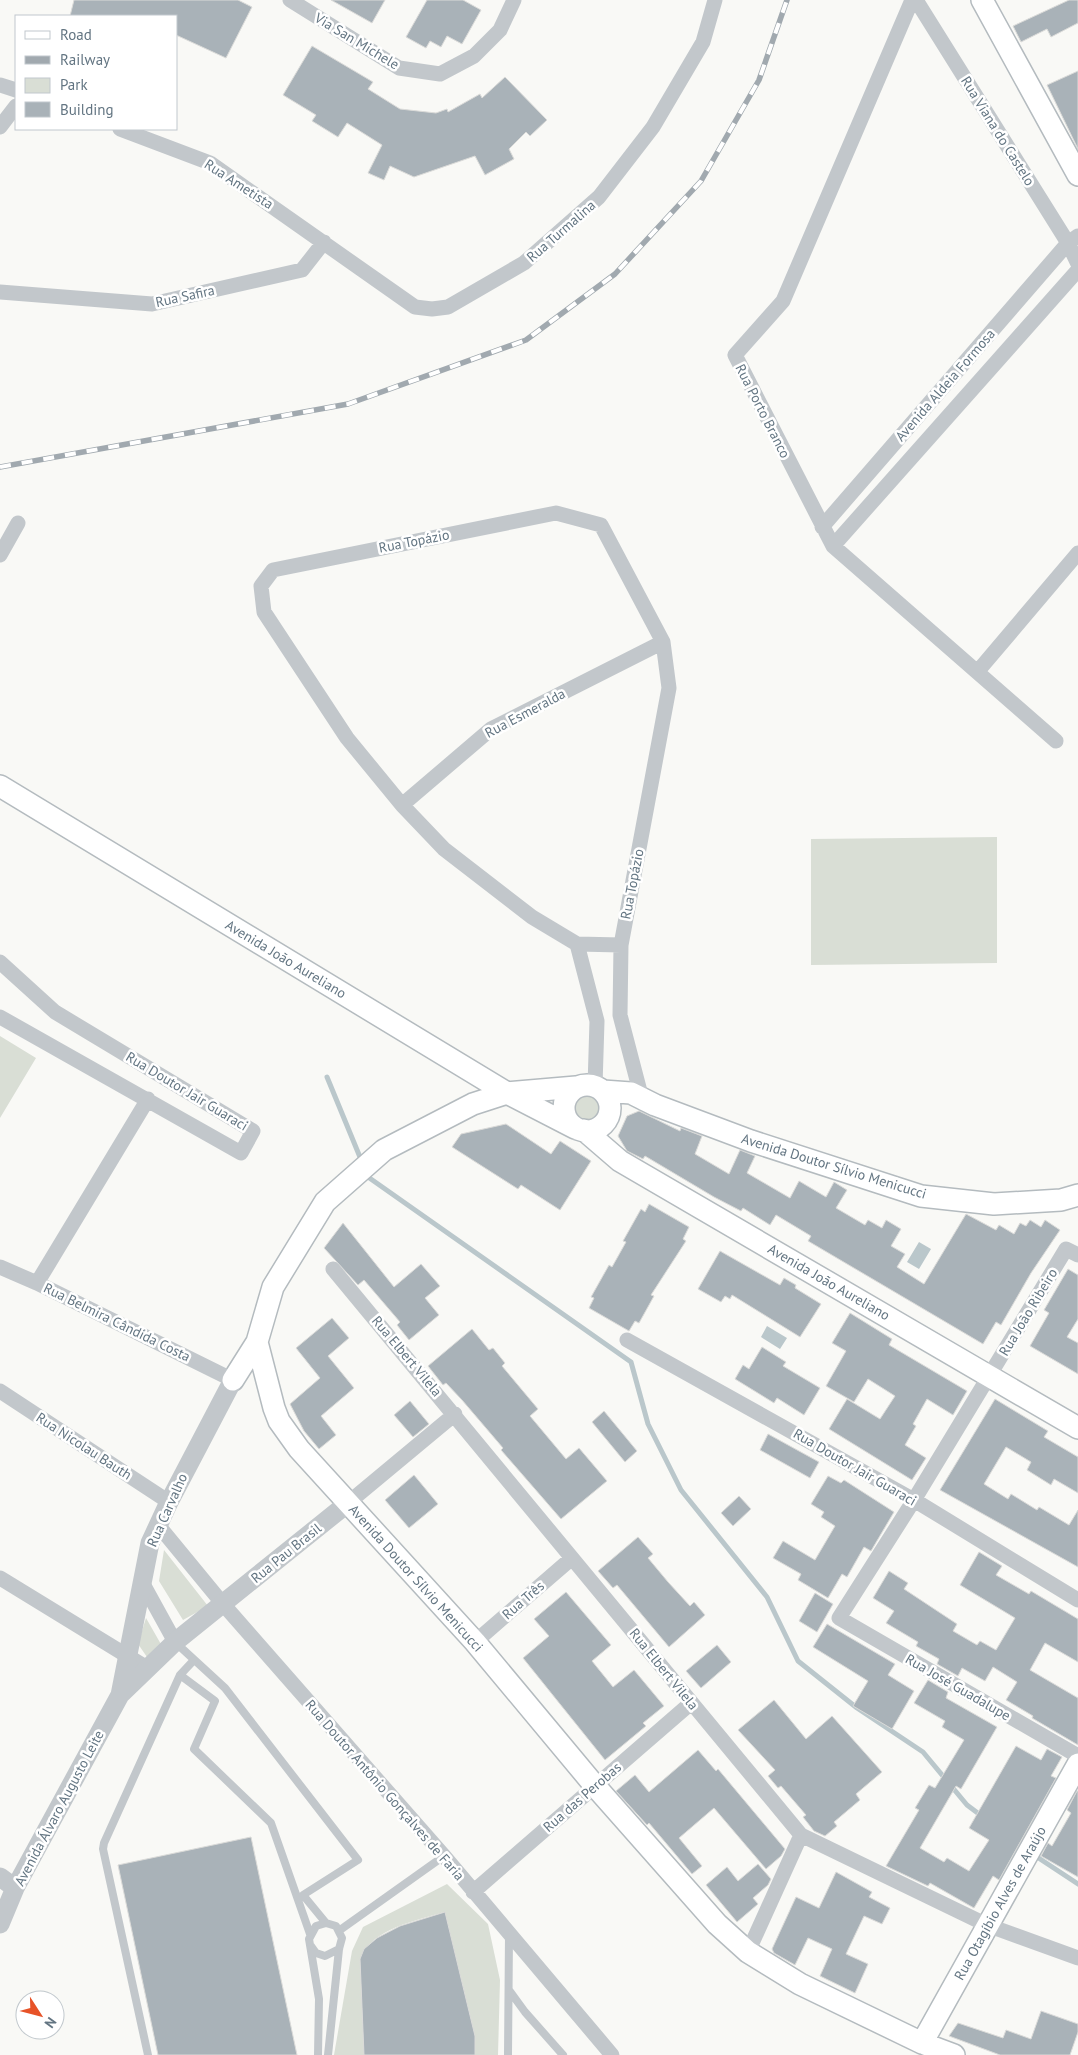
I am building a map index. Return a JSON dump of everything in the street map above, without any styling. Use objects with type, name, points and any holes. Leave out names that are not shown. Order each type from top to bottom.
[{"type":"main road","points":[[982,0],[1078,175]]},
{"type":"main road","name":"Avenida João Aureliano","points":[[0,786],[507,1093],[580,1129],[620,1161],[1078,1428]]},
{"type":"main road","name":"Avenida Doutor Sílvio Menicucci","points":[[954,2055],[919,2049],[800,1984],[748,1952],[717,1924],[595,1786],[475,1642],[299,1449],[279,1421],[257,1342],[273,1286],[325,1202],[384,1150],[474,1104],[507,1093],[598,1099],[623,1091],[647,1104],[751,1141],[921,1196],[994,1204],[1061,1200],[1078,1195]]},
{"type":"main road","points":[[569,1094],[598,1099],[592,1130],[580,1129],[565,1112],[565,1103],[569,1094]]},
{"type":"main road","points":[[598,1099],[620,1161]]},
{"type":"main road","name":"Rua Carvalho","points":[[233,1380],[257,1342]]},
{"type":"main road","name":"Rua Otagíbio Alves de Araújo","points":[[919,2049],[1078,1764]]},
{"type":"street","name":"Via San Michele","points":[[290,0],[399,68],[440,74],[474,56],[500,30],[514,0]]},
{"type":"street","name":"Rua Turmalina","points":[[324,242],[416,307],[432,309],[448,307],[524,264],[599,197],[653,127],[703,42],[715,0]]},
{"type":"street","name":"Rua Viana do Castelo","points":[[914,0],[1073,240],[1078,264]]},
{"type":"street","name":"Rua Porto Branco","points":[[914,0],[783,301],[735,355],[833,546],[1056,741]]},
{"type":"street","points":[[0,86],[15,90]]},
{"type":"street","points":[[0,127],[15,107]]},
{"type":"street","name":"Rua Ametista","points":[[123,130],[210,163],[324,242]]},
{"type":"street","name":"Avenida Aldeia Formosa","points":[[822,527],[1073,240]]},
{"type":"street","name":"Rua Safira","points":[[0,292],[152,304],[302,270],[324,242]]},
{"type":"street","name":"Avenida Aldeia Formosa","points":[[833,546],[1078,270]]},
{"type":"street","points":[[1026,293],[1043,310]]},
{"type":"street","points":[[976,350],[993,366]]},
{"type":"street","points":[[915,419],[932,433]]},
{"type":"street","points":[[870,471],[886,486]]},
{"type":"street","name":"Rua Topázio","points":[[577,944],[532,917],[444,849],[402,805],[347,738],[264,612],[261,586],[273,570],[556,513],[601,525],[662,642],[669,688],[621,944],[620,1015],[647,1104]]},
{"type":"street","points":[[0,555],[18,523]]},
{"type":"street","points":[[978,671],[1078,553]]},
{"type":"street","name":"Rua Esmeralda","points":[[402,805],[491,729],[662,642]]},
{"type":"street","points":[[598,1099],[596,1021],[577,944],[621,944]]},
{"type":"street","name":"Rua Doutor Jair Guaraci","points":[[0,964],[55,1012],[253,1131],[241,1152],[0,1017]]},
{"type":"street","points":[[596,1021],[620,1015]]},
{"type":"street","points":[[37,1282],[148,1099]]},
{"type":"street","name":"Rua João Ribeiro","points":[[839,1618],[914,1500],[989,1376],[1072,1252]]},
{"type":"street","name":"Rua Belmira Cândida Costa","points":[[0,1267],[37,1282],[233,1380]]},
{"type":"street","name":"Rua Elbert Vilela","points":[[333,1269],[802,1835],[988,1926],[1078,1958]]},
{"type":"street","name":"Rua Doutor Jair Guaraci","points":[[627,1340],[914,1500],[1078,1600]]},
{"type":"street","name":"Rua Carvalho","points":[[120,1695],[150,1543],[169,1502],[233,1380]]},
{"type":"street","name":"Rua Nicolau Bauth","points":[[0,1391],[169,1502]]},
{"type":"street","name":"Rua Pau Brasil","points":[[120,1695],[175,1642],[455,1414]]},
{"type":"street","name":"Rua Doutor Antônio Gonçalves de Faria","points":[[158,1525],[223,1604],[444,1856],[612,2055]]},
{"type":"street","name":"Rua Três","points":[[475,1642],[572,1558]]},
{"type":"street","points":[[0,1578],[146,1668]]},
{"type":"street","points":[[142,1582],[175,1642]]},
{"type":"street","name":"Rua José Guadalupe","points":[[839,1618],[1078,1756]]},
{"type":"street","name":"Avenida Álvaro Augusto Leite","points":[[0,1924],[8,1883],[120,1695]]},
{"type":"street","name":"Rua das Perobas","points":[[473,1892],[691,1702]]},
{"type":"street","points":[[748,1952],[802,1835]]},
{"type":"lane","points":[[175,1642],[225,1688],[358,1860],[303,1895],[326,1923]]},
{"type":"lane","points":[[148,2055],[103,1849],[104,1842],[180,1675],[194,1660]]},
{"type":"lane","points":[[180,1675],[216,1701],[194,1748],[271,1823],[310,1934],[319,2000],[318,2055]]},
{"type":"lane","points":[[340,1930],[444,1856]]},
{"type":"lane","points":[[310,1934],[316,1926],[331,1923],[340,1930],[342,1938],[339,1949],[328,2055]]},
{"type":"lane","points":[[508,2055],[509,1934]]},
{"type":"lane","points":[[310,1944],[316,1953],[325,1956],[339,1949]]},
{"type":"lane","points":[[509,1990],[524,2012],[563,2055]]},
{"type":"green space","points":[[997,837],[997,963],[811,965],[811,839]]},
{"type":"green space","points":[[0,1036],[36,1058],[0,1118]]},
{"type":"green space","points":[[586,1093],[596,1097],[600,1107],[596,1117],[586,1121],[576,1117],[572,1107],[576,1097]]},
{"type":"green space","points":[[164,1550],[208,1606],[183,1620],[159,1581]]},
{"type":"green space","points":[[146,1618],[162,1646],[147,1657],[138,1644]]},
{"type":"green space","points":[[447,1884],[488,1924],[500,1980],[498,2055],[475,2055],[475,2036],[444,1912],[396,1927],[374,1940],[366,1948],[360,1959],[364,2055],[334,2055],[352,1951],[363,1927]]},
{"type":"shaded area","points":[[919,1242],[931,1249],[919,1269],[907,1262]]},
{"type":"shaded area","points":[[767,1326],[787,1338],[780,1349],[761,1337]]},
{"type":"building","points":[[74,0],[238,0],[252,7],[226,58],[178,36],[178,15],[70,15]]},
{"type":"building","points":[[331,0],[385,0],[372,23]]},
{"type":"building","points":[[427,0],[463,0],[481,10],[462,44],[447,36],[441,47],[430,41],[426,48],[406,37]]},
{"type":"building","points":[[1069,0],[1078,0],[1078,23],[1051,37],[1047,29],[1021,42],[1013,26]]},
{"type":"building","points":[[312,46],[373,82],[368,89],[400,109],[436,113],[447,109],[448,112],[480,94],[482,98],[505,77],[547,120],[530,136],[526,132],[509,149],[514,159],[485,175],[475,156],[414,177],[390,166],[384,180],[368,173],[382,145],[347,123],[338,137],[312,121],[316,115],[283,95]]},
{"type":"building","points":[[1078,71],[1078,149],[1047,85]]},
{"type":"building","points":[[639,1111],[680,1131],[681,1128],[702,1136],[695,1154],[729,1174],[740,1150],[755,1156],[747,1173],[790,1198],[799,1181],[826,1197],[834,1182],[847,1190],[836,1208],[865,1225],[868,1220],[882,1228],[886,1220],[901,1229],[891,1246],[905,1254],[897,1267],[924,1284],[966,1214],[996,1230],[999,1225],[1014,1234],[1020,1223],[1026,1226],[1030,1220],[1041,1227],[1045,1220],[1060,1230],[1031,1273],[1001,1325],[996,1322],[983,1344],[808,1241],[811,1236],[776,1215],[770,1225],[743,1208],[741,1211],[714,1197],[645,1156],[643,1159],[627,1151],[618,1136],[627,1116]]},
{"type":"building","points":[[506,1124],[551,1154],[560,1141],[591,1161],[560,1210],[521,1185],[518,1189],[452,1147],[461,1134]]},
{"type":"building","points":[[649,1204],[689,1227],[683,1239],[686,1241],[651,1295],[654,1296],[639,1323],[635,1321],[629,1331],[589,1308],[594,1298],[591,1297],[609,1265],[612,1267],[626,1242],[623,1241],[641,1209],[645,1212]]},
{"type":"building","points":[[343,1223],[394,1287],[421,1264],[440,1286],[425,1298],[439,1315],[409,1340],[397,1325],[400,1322],[364,1280],[358,1285],[324,1248]]},
{"type":"building","points":[[720,1251],[780,1285],[784,1278],[796,1285],[795,1288],[821,1304],[800,1337],[732,1295],[730,1299],[725,1296],[721,1302],[698,1289]]},
{"type":"building","points":[[1068,1269],[1078,1275],[1078,1319],[1067,1337],[1078,1343],[1078,1374],[1030,1346],[1049,1313],[1044,1310]]},
{"type":"building","points":[[850,1313],[892,1339],[889,1345],[967,1391],[953,1415],[927,1399],[913,1424],[916,1426],[905,1445],[926,1458],[912,1480],[829,1429],[847,1399],[880,1419],[895,1396],[868,1379],[854,1402],[826,1386],[846,1351],[832,1343]]},
{"type":"building","points":[[332,1318],[349,1338],[328,1356],[354,1388],[321,1416],[336,1435],[319,1449],[304,1431],[290,1404],[320,1378],[296,1348]]},
{"type":"building","points":[[472,1329],[489,1350],[493,1348],[505,1363],[502,1366],[538,1409],[530,1416],[566,1459],[579,1448],[607,1481],[561,1519],[501,1450],[503,1448],[462,1400],[446,1383],[443,1385],[428,1366]]},
{"type":"building","points":[[762,1347],[786,1362],[783,1366],[820,1388],[804,1415],[777,1398],[774,1403],[735,1379],[743,1365],[749,1369]]},
{"type":"building","points":[[995,1399],[1048,1431],[1044,1437],[1078,1457],[1078,1493],[1054,1479],[1051,1485],[1027,1470],[1031,1462],[1006,1447],[984,1484],[1008,1499],[1011,1494],[1037,1510],[1039,1507],[1069,1525],[1078,1510],[1078,1567],[940,1490]]},
{"type":"building","points":[[410,1401],[429,1424],[413,1437],[394,1415]]},
{"type":"building","points":[[604,1411],[637,1451],[625,1462],[592,1422]]},
{"type":"building","points":[[768,1434],[819,1462],[810,1478],[760,1450]]},
{"type":"building","points":[[414,1475],[438,1504],[409,1528],[385,1500]]},
{"type":"building","points":[[828,1476],[841,1483],[844,1480],[894,1512],[871,1551],[864,1547],[847,1577],[842,1574],[828,1598],[798,1580],[801,1574],[773,1558],[783,1541],[815,1560],[835,1526],[821,1517],[824,1512],[811,1504]]},
{"type":"building","points":[[739,1496],[751,1509],[733,1526],[721,1513]]},
{"type":"building","points":[[638,1537],[653,1554],[648,1558],[668,1582],[690,1606],[694,1602],[705,1615],[669,1647],[617,1585],[613,1588],[598,1571]]},
{"type":"building","points":[[979,1552],[1002,1566],[996,1575],[1029,1594],[1031,1591],[1078,1619],[1078,1662],[1045,1643],[1030,1670],[1078,1698],[1078,1745],[1006,1700],[1017,1682],[993,1667],[985,1681],[962,1668],[958,1676],[937,1664],[939,1659],[916,1646],[918,1642],[886,1623],[894,1611],[873,1598],[889,1571],[908,1583],[904,1589],[957,1624],[953,1631],[977,1645],[980,1641],[996,1650],[1015,1618],[960,1585]]},
{"type":"building","points":[[566,1592],[611,1645],[592,1661],[613,1687],[634,1670],[664,1706],[643,1723],[646,1726],[605,1760],[523,1658],[549,1636],[534,1619]]},
{"type":"building","points":[[815,1593],[833,1604],[817,1632],[799,1621]]},
{"type":"building","points":[[827,1624],[895,1664],[888,1675],[914,1691],[892,1729],[853,1706],[868,1681],[813,1647]]},
{"type":"building","points":[[717,1645],[731,1662],[701,1688],[686,1671]]},
{"type":"building","points":[[928,1680],[948,1692],[946,1698],[997,1727],[961,1789],[956,1786],[920,1848],[944,1862],[947,1858],[969,1871],[989,1840],[969,1828],[1016,1746],[1041,1760],[1047,1749],[1062,1757],[1051,1776],[1056,1778],[999,1880],[993,1876],[974,1908],[930,1883],[928,1886],[886,1866],[919,1810],[915,1808],[929,1785],[935,1788],[964,1740],[942,1727],[945,1721],[914,1703]]},
{"type":"building","points":[[774,1700],[806,1739],[832,1716],[882,1772],[856,1794],[860,1800],[834,1822],[837,1826],[825,1836],[814,1831],[803,1817],[806,1815],[781,1786],[778,1788],[768,1776],[775,1770],[738,1730]]},
{"type":"building","points":[[698,1750],[716,1771],[718,1769],[785,1849],[781,1856],[766,1869],[714,1808],[679,1838],[702,1866],[692,1874],[649,1823],[647,1825],[616,1791],[635,1775],[649,1792]]},
{"type":"building","points":[[1077,1791],[1078,1877],[1041,1856],[1048,1843],[1052,1846],[1071,1813],[1067,1810]]},
{"type":"building","points":[[251,1837],[297,2055],[158,2055],[118,1865]]},
{"type":"building","points":[[758,1864],[771,1879],[768,1885],[753,1898],[758,1904],[737,1922],[706,1885],[727,1867],[738,1881]]},
{"type":"building","points":[[836,1872],[872,1892],[869,1897],[890,1908],[882,1924],[864,1916],[846,1954],[868,1964],[855,1993],[820,1976],[832,1949],[808,1938],[795,1965],[774,1953],[772,1949],[796,1897],[819,1908]]},
{"type":"building","points":[[445,1912],[475,2036],[475,2055],[364,2055],[360,1959],[364,1949],[377,1938],[400,1926]]},
{"type":"building","points":[[1041,2011],[1078,2024],[1078,2032],[1070,2055],[1000,2055],[949,2036],[958,2023],[1003,2038],[1006,2030],[1031,2039]]},
{"type":"waterway","points":[[327,1077],[362,1162]]},
{"type":"waterway","points":[[366,1172],[368,1177],[631,1362],[648,1424],[681,1490],[767,1597],[798,1661],[857,1708],[923,1752],[967,1805],[983,1817]]},
{"type":"waterway","points":[[1034,1855],[1078,1884]]},
{"type":"railway","points":[[0,467],[348,404],[526,340],[615,274],[701,181],[759,80],[787,0]]}]
